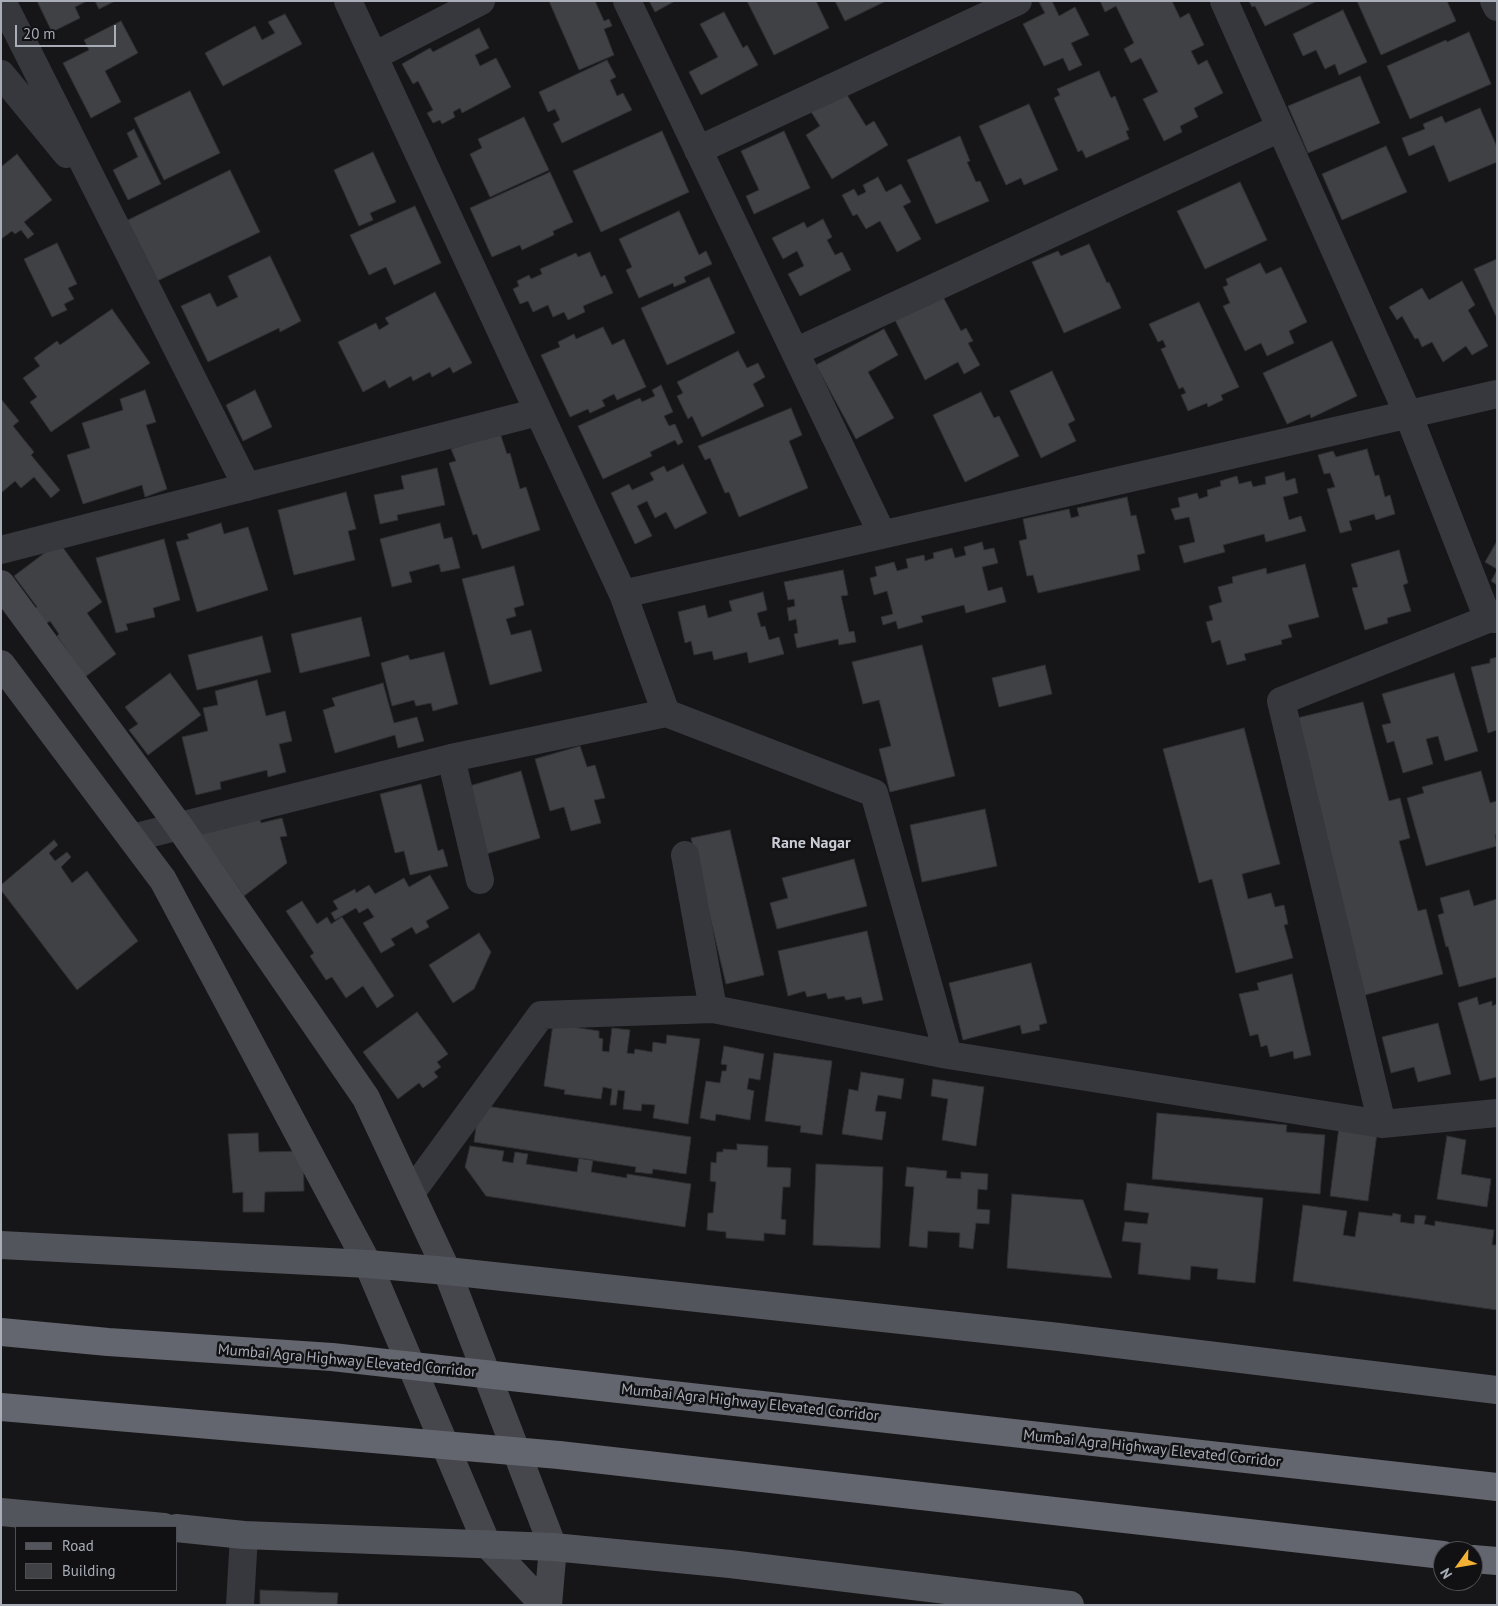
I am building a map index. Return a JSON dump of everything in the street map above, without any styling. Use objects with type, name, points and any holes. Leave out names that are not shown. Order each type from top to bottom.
[{"type":"highway","name":"Mumbai Agra Highway Elevated Corridor","points":[[1,1332],[118,1343],[332,1357],[1497,1487]]},
{"type":"highway","points":[[1,1407],[559,1455],[1433,1554]]},
{"type":"highway","points":[[1483,1560],[1497,1561]]},
{"type":"main road","points":[[1,1245],[368,1264],[447,1271],[1059,1337],[1497,1390]]},
{"type":"main road","points":[[1,1512],[153,1526]]},
{"type":"main road","points":[[178,1528],[244,1535],[553,1547],[730,1564],[1070,1605]]},
{"type":"street","points":[[2,1],[247,487]]},
{"type":"street","points":[[348,1],[623,594],[666,713]]},
{"type":"street","points":[[374,56],[481,1]]},
{"type":"street","points":[[627,1],[882,534]]},
{"type":"street","points":[[698,150],[1018,1]]},
{"type":"street","points":[[1224,1],[1408,414],[1492,619],[1281,701],[1382,1124]]},
{"type":"street","points":[[1494,1],[1497,7]]},
{"type":"street","points":[[1,74],[99,194]]},
{"type":"street","points":[[795,352],[1280,128]]},
{"type":"street","points":[[623,594],[1497,394]]},
{"type":"street","points":[[1,550],[538,412]]},
{"type":"street","points":[[1,584],[180,826],[366,1098],[447,1271],[553,1547],[548,1605]]},
{"type":"street","points":[[1,664],[163,880],[368,1264],[487,1544],[544,1605]]},
{"type":"street","points":[[132,838],[450,758],[666,713],[874,793],[948,1055]]},
{"type":"street","points":[[450,758],[480,880]]},
{"type":"street","points":[[685,855],[713,1010]]},
{"type":"street","points":[[411,1193],[541,1015],[713,1010],[948,1055],[1382,1124],[1497,1112]]},
{"type":"street","points":[[240,1605],[244,1535]]},
{"type":"building","points":[[37,1],[87,1],[75,7],[80,18],[52,32]]},
{"type":"building","points":[[95,1],[115,1],[99,9]]},
{"type":"building","points":[[549,1],[595,1],[604,21],[609,19],[612,26],[604,29],[614,55],[579,70]]},
{"type":"building","points":[[649,1],[675,1],[655,12]]},
{"type":"building","points":[[747,1],[816,1],[829,28],[774,55]]},
{"type":"building","points":[[835,1],[886,1],[845,21]]},
{"type":"building","points":[[1052,1],[1059,16],[1075,7],[1089,35],[1071,43],[1082,65],[1069,71],[1063,58],[1044,66],[1023,24],[1045,13],[1039,2]]},
{"type":"building","points":[[1100,1],[1172,1],[1180,18],[1189,13],[1204,45],[1191,51],[1198,65],[1207,60],[1223,93],[1194,108],[1198,117],[1180,126],[1182,132],[1164,141],[1143,99],[1158,92],[1141,58],[1131,63],[1124,49],[1134,43],[1116,6],[1105,12]]},
{"type":"building","points":[[1249,1],[1317,1],[1265,26],[1255,6],[1252,7]]},
{"type":"building","points":[[1357,1],[1447,1],[1456,21],[1381,55]]},
{"type":"building","points":[[1343,10],[1367,62],[1339,75],[1335,64],[1325,69],[1316,50],[1303,56],[1293,34]]},
{"type":"building","points":[[724,12],[743,48],[747,45],[758,65],[701,95],[689,72],[718,57],[700,24]]},
{"type":"building","points":[[285,14],[302,44],[223,86],[205,53],[255,26],[262,40],[275,33],[268,22]]},
{"type":"building","points":[[121,21],[138,53],[105,71],[121,102],[91,118],[63,63],[89,50],[84,40]]},
{"type":"building","points":[[479,28],[489,48],[475,55],[480,66],[496,58],[511,87],[462,113],[460,108],[453,112],[455,117],[442,124],[440,120],[433,123],[427,113],[433,110],[418,81],[413,84],[402,64],[430,48],[433,52]]},
{"type":"building","points":[[1469,32],[1491,84],[1410,119],[1387,66]]},
{"type":"building","points":[[607,60],[616,77],[610,80],[617,96],[623,93],[632,110],[562,143],[553,124],[560,120],[555,109],[548,112],[539,92]]},
{"type":"building","points":[[1099,71],[1111,98],[1115,96],[1129,130],[1126,131],[1129,139],[1086,158],[1082,150],[1078,152],[1054,98],[1060,95],[1057,89]]},
{"type":"building","points":[[1360,76],[1380,123],[1308,153],[1288,106]]},
{"type":"building","points":[[844,90],[866,126],[874,121],[888,145],[832,179],[806,135],[820,126],[810,110]]},
{"type":"building","points":[[190,91],[220,153],[164,180],[134,118]]},
{"type":"building","points":[[1029,104],[1058,170],[1024,185],[1021,178],[1006,185],[979,126]]},
{"type":"building","points":[[1480,108],[1497,147],[1497,162],[1449,182],[1434,145],[1409,156],[1402,138],[1425,129],[1423,124],[1442,116],[1445,123]]},
{"type":"building","points":[[524,117],[549,170],[490,197],[470,154],[482,148],[478,139]]},
{"type":"building","points":[[134,129],[161,184],[128,200],[113,170],[138,157],[127,133]]},
{"type":"building","points":[[662,131],[689,192],[601,232],[573,171]]},
{"type":"building","points":[[784,131],[810,188],[754,214],[746,196],[759,190],[741,151]]},
{"type":"building","points":[[960,136],[970,161],[967,162],[976,182],[980,181],[989,201],[936,224],[907,160]]},
{"type":"building","points":[[1386,146],[1407,192],[1342,220],[1322,174]]},
{"type":"building","points":[[373,152],[396,202],[370,213],[373,220],[359,226],[334,170]]},
{"type":"building","points":[[17,154],[52,200],[24,222],[34,234],[28,239],[21,230],[15,234],[12,231],[1,239],[1,167]]},
{"type":"building","points":[[230,170],[260,232],[155,282],[126,221]]},
{"type":"building","points":[[550,172],[573,222],[553,231],[554,235],[522,250],[520,245],[492,257],[470,208]]},
{"type":"building","points":[[878,177],[886,192],[901,184],[911,202],[903,206],[921,239],[897,252],[880,221],[866,229],[857,214],[853,216],[842,195],[854,189],[858,196],[866,192],[863,185]]},
{"type":"building","points":[[1240,182],[1267,240],[1205,269],[1177,211]]},
{"type":"building","points":[[415,206],[441,263],[394,285],[386,267],[369,275],[350,235]]},
{"type":"building","points":[[679,211],[699,255],[706,251],[712,264],[684,277],[686,282],[674,287],[673,283],[639,298],[626,270],[632,267],[619,239]]},
{"type":"building","points":[[823,219],[832,237],[827,240],[835,255],[842,252],[851,270],[800,296],[788,274],[804,266],[797,251],[783,259],[772,238],[804,222],[807,228]]},
{"type":"building","points":[[57,243],[77,284],[68,288],[74,299],[64,304],[67,310],[52,317],[24,259]]},
{"type":"building","points":[[1089,244],[1121,308],[1064,333],[1032,262],[1058,251],[1061,256]]},
{"type":"building","points":[[590,252],[601,277],[605,275],[613,293],[583,306],[585,312],[568,320],[564,312],[553,317],[548,305],[533,312],[528,301],[520,304],[513,289],[519,286],[517,281],[529,275],[531,279],[542,274],[540,269],[576,253],[578,257]]},
{"type":"building","points":[[270,256],[301,321],[280,332],[279,328],[208,362],[181,306],[210,293],[217,307],[238,297],[228,276]]},
{"type":"building","points":[[1497,259],[1497,318],[1474,269]]},
{"type":"building","points":[[1260,263],[1266,274],[1281,267],[1307,322],[1289,331],[1294,343],[1267,356],[1261,343],[1245,351],[1223,306],[1230,303],[1223,287],[1228,285],[1226,279]]},
{"type":"building","points":[[709,277],[735,333],[667,365],[641,308]]},
{"type":"building","points":[[1462,281],[1475,305],[1468,310],[1488,346],[1472,355],[1466,346],[1443,362],[1432,342],[1422,347],[1418,338],[1415,339],[1402,316],[1397,320],[1389,307],[1422,288],[1429,300]]},
{"type":"building","points":[[435,292],[472,363],[453,373],[450,367],[432,377],[430,372],[413,381],[411,376],[389,388],[385,380],[363,392],[338,342],[376,323],[379,330],[389,324],[385,318]]},
{"type":"building","points":[[941,293],[961,331],[966,328],[973,341],[968,343],[980,365],[964,374],[958,362],[925,380],[894,318]]},
{"type":"building","points":[[1199,302],[1239,387],[1221,395],[1223,400],[1208,407],[1207,403],[1188,411],[1181,395],[1186,393],[1183,387],[1179,389],[1161,349],[1166,347],[1163,340],[1158,342],[1149,324]]},
{"type":"building","points":[[112,309],[150,363],[51,432],[30,402],[37,397],[23,378],[40,366],[34,358],[57,341],[60,345]]},
{"type":"building","points":[[603,327],[612,345],[624,339],[646,387],[617,400],[614,394],[602,400],[605,406],[590,413],[588,409],[570,417],[541,355],[560,347],[558,342],[574,334],[576,339]]},
{"type":"building","points":[[884,329],[898,355],[868,372],[894,418],[856,439],[816,365]]},
{"type":"building","points":[[1332,341],[1357,396],[1311,418],[1310,414],[1287,424],[1263,373]]},
{"type":"building","points":[[738,351],[747,368],[758,363],[765,377],[753,384],[764,406],[702,437],[692,416],[688,419],[677,396],[683,393],[677,382]]},
{"type":"building","points":[[1052,371],[1075,420],[1068,424],[1076,441],[1041,458],[1010,391]]},
{"type":"building","points":[[661,385],[673,412],[664,416],[669,426],[675,424],[683,442],[678,445],[675,440],[650,452],[652,456],[603,479],[578,426],[640,398],[642,402],[655,396],[652,390]]},
{"type":"building","points":[[145,390],[156,422],[146,425],[167,489],[145,497],[142,485],[83,504],[67,455],[90,448],[82,423],[123,410],[120,399]]},
{"type":"building","points":[[255,390],[272,427],[243,441],[226,405]]},
{"type":"building","points":[[981,392],[994,418],[999,416],[1019,456],[965,482],[933,415]]},
{"type":"building","points":[[1,399],[19,421],[13,426],[34,452],[31,455],[60,490],[51,498],[34,477],[21,488],[15,481],[1,493]]},
{"type":"building","points":[[791,408],[802,435],[789,441],[808,488],[739,517],[729,492],[725,493],[710,458],[705,460],[698,446]]},
{"type":"building","points":[[500,433],[507,454],[510,453],[520,489],[526,487],[540,530],[482,549],[477,534],[473,535],[449,463],[456,461],[451,449]]},
{"type":"building","points":[[1367,449],[1375,476],[1379,475],[1385,497],[1390,495],[1395,514],[1376,520],[1374,514],[1349,521],[1352,530],[1340,533],[1327,489],[1335,487],[1330,473],[1324,474],[1318,455],[1333,451],[1336,457]]},
{"type":"building","points":[[683,464],[707,513],[675,529],[666,512],[655,518],[647,501],[637,506],[652,536],[635,544],[611,493],[629,484],[632,490],[654,480],[650,473],[664,466],[667,472]]},
{"type":"building","points":[[437,468],[445,505],[397,515],[398,520],[380,524],[374,495],[404,489],[401,476]]},
{"type":"building","points":[[1284,472],[1286,481],[1295,478],[1298,493],[1283,497],[1289,520],[1301,516],[1306,531],[1266,542],[1264,534],[1223,545],[1225,552],[1184,563],[1179,546],[1195,542],[1189,517],[1175,520],[1171,509],[1180,507],[1178,498],[1197,493],[1199,499],[1208,496],[1207,490],[1221,486],[1220,481],[1237,476],[1239,484],[1251,481],[1253,487],[1266,484],[1265,477]]},
{"type":"building","points":[[346,492],[356,529],[348,531],[355,560],[294,575],[278,510]]},
{"type":"building","points":[[1127,497],[1131,516],[1136,515],[1145,553],[1137,555],[1140,570],[1038,593],[1033,575],[1027,576],[1019,541],[1027,539],[1023,519],[1069,509],[1071,518],[1079,516],[1077,508]]},
{"type":"building","points":[[221,523],[224,534],[248,527],[268,590],[197,612],[176,542],[189,539],[187,534]]},
{"type":"building","points":[[440,523],[444,539],[452,537],[460,568],[441,572],[439,564],[409,572],[412,582],[392,587],[380,539]]},
{"type":"building","points":[[164,539],[180,600],[153,608],[155,617],[126,624],[128,630],[116,633],[96,558]]},
{"type":"building","points":[[1497,541],[1497,569],[1485,562]]},
{"type":"building","points":[[59,542],[102,602],[87,613],[116,654],[81,680],[68,652],[57,636],[59,634],[50,621],[43,626],[31,611],[37,607],[14,576]]},
{"type":"building","points":[[982,542],[984,550],[994,548],[998,563],[982,567],[988,591],[1002,587],[1006,602],[966,613],[964,605],[921,616],[923,622],[898,629],[896,621],[883,625],[881,617],[893,614],[887,591],[874,595],[870,578],[877,576],[875,567],[894,562],[897,571],[908,568],[906,559],[924,555],[925,561],[934,558],[933,553],[952,548],[955,558],[966,555],[964,547]]},
{"type":"building","points":[[1399,550],[1408,583],[1403,585],[1411,611],[1387,618],[1388,623],[1365,630],[1352,588],[1358,587],[1351,564]]},
{"type":"building","points":[[1305,564],[1319,617],[1288,625],[1292,637],[1281,640],[1282,644],[1244,654],[1246,660],[1227,665],[1220,640],[1212,643],[1206,622],[1213,620],[1209,606],[1222,602],[1218,587],[1233,583],[1232,577],[1266,568],[1267,574]]},
{"type":"building","points":[[514,566],[524,605],[514,608],[516,616],[506,619],[511,635],[531,630],[542,671],[490,685],[462,579]]},
{"type":"building","points":[[843,570],[848,595],[841,596],[849,632],[854,631],[856,642],[839,645],[838,639],[797,648],[794,634],[798,633],[796,619],[789,621],[787,608],[795,606],[794,599],[788,600],[784,582]]},
{"type":"building","points":[[1497,570],[1497,585],[1491,581]]},
{"type":"building","points":[[763,592],[767,610],[757,613],[761,627],[765,626],[769,640],[779,637],[784,654],[749,663],[747,652],[714,660],[712,651],[694,655],[691,641],[685,643],[678,612],[705,605],[708,618],[732,611],[729,601]]},
{"type":"building","points":[[361,617],[370,656],[300,673],[291,634]]},
{"type":"building","points":[[262,636],[271,672],[197,690],[188,655]]},
{"type":"building","points":[[922,645],[955,776],[890,792],[879,749],[891,746],[879,700],[863,704],[852,662]]},
{"type":"building","points":[[444,652],[458,704],[433,711],[431,703],[416,706],[414,700],[392,706],[381,663],[408,655],[410,660]]},
{"type":"building","points":[[1497,657],[1497,730],[1488,733],[1471,667],[1490,663],[1490,659]]},
{"type":"building","points":[[1045,665],[1052,694],[999,707],[992,678]]},
{"type":"building","points":[[170,673],[201,715],[148,755],[129,730],[138,724],[125,707]]},
{"type":"building","points":[[1454,673],[1478,751],[1445,761],[1438,736],[1426,739],[1433,764],[1403,773],[1394,741],[1387,743],[1382,725],[1391,723],[1382,694]]},
{"type":"building","points":[[257,680],[266,716],[285,711],[292,741],[279,744],[286,772],[268,777],[267,770],[220,782],[221,789],[196,795],[182,737],[208,731],[203,708],[218,705],[215,691]]},
{"type":"building","points":[[383,683],[394,723],[417,717],[424,741],[398,748],[395,735],[335,753],[323,710],[335,706],[332,698]]},
{"type":"building","points":[[1363,702],[1389,801],[1400,798],[1410,838],[1399,841],[1418,911],[1426,909],[1443,974],[1365,995],[1293,719]]},
{"type":"building","points":[[1244,728],[1280,864],[1242,874],[1248,899],[1271,893],[1275,907],[1284,905],[1288,924],[1284,925],[1293,958],[1236,973],[1212,879],[1199,883],[1163,749]]},
{"type":"building","points":[[580,746],[587,767],[595,765],[605,798],[594,800],[601,823],[571,831],[564,807],[550,811],[535,759]]},
{"type":"building","points":[[521,771],[540,838],[486,854],[466,787]]},
{"type":"building","points":[[1481,771],[1490,803],[1497,801],[1497,834],[1495,835],[1497,846],[1426,866],[1407,798],[1424,793],[1422,787]]},
{"type":"building","points":[[421,784],[438,851],[443,849],[448,866],[410,875],[404,851],[395,853],[380,794]]},
{"type":"building","points":[[985,809],[997,866],[922,882],[910,825]]},
{"type":"building","points":[[258,813],[261,823],[282,818],[287,836],[280,837],[287,863],[244,896],[198,830]]},
{"type":"building","points":[[730,830],[764,975],[726,984],[691,838]]},
{"type":"building","points":[[54,840],[58,845],[49,853],[55,861],[67,852],[71,857],[61,867],[72,883],[87,871],[138,941],[77,990],[1,890],[1,885]]},
{"type":"building","points":[[854,859],[867,906],[777,929],[770,903],[788,898],[782,878]]},
{"type":"building","points":[[430,875],[449,908],[426,921],[429,927],[416,934],[412,927],[391,939],[395,945],[381,953],[363,923],[374,917],[368,908],[359,913],[356,908],[335,920],[331,913],[338,909],[333,901],[355,889],[356,893],[369,885],[375,894],[404,878],[409,887]]},
{"type":"building","points":[[1469,890],[1474,906],[1497,899],[1497,977],[1459,987],[1438,915],[1444,913],[1440,898]]},
{"type":"building","points":[[302,901],[317,924],[327,917],[331,924],[342,917],[394,996],[377,1008],[363,986],[346,998],[332,977],[326,980],[310,956],[314,953],[286,911]]},
{"type":"building","points":[[867,931],[883,1000],[863,1004],[861,997],[846,1000],[844,996],[828,999],[826,993],[807,997],[805,991],[788,996],[778,951]]},
{"type":"building","points":[[479,933],[491,952],[474,989],[453,1003],[429,965]]},
{"type":"building","points":[[1031,963],[1047,1023],[1039,1025],[1040,1030],[1022,1034],[1020,1025],[963,1040],[949,983]]},
{"type":"building","points":[[1292,974],[1311,1055],[1294,1059],[1293,1051],[1270,1057],[1267,1045],[1261,1047],[1258,1034],[1250,1036],[1239,994],[1259,990],[1257,983]]},
{"type":"building","points":[[1477,997],[1479,1005],[1492,1001],[1492,1006],[1497,1004],[1497,1077],[1480,1081],[1458,1003]]},
{"type":"building","points":[[417,1012],[448,1054],[437,1062],[441,1067],[434,1072],[438,1077],[423,1088],[419,1083],[398,1099],[363,1052]]},
{"type":"building","points":[[1438,1023],[1451,1074],[1418,1082],[1414,1067],[1391,1073],[1382,1037]]},
{"type":"building","points":[[553,1024],[599,1031],[599,1038],[603,1039],[602,1051],[609,1052],[612,1028],[630,1030],[627,1053],[634,1054],[635,1049],[652,1052],[653,1042],[666,1044],[667,1035],[700,1039],[688,1124],[653,1118],[655,1105],[642,1104],[641,1111],[623,1109],[625,1091],[618,1090],[616,1105],[610,1105],[612,1089],[603,1087],[601,1099],[564,1094],[565,1090],[544,1086]]},
{"type":"building","points":[[724,1046],[764,1054],[760,1080],[749,1078],[747,1089],[754,1091],[750,1120],[716,1114],[715,1121],[700,1118],[706,1081],[720,1083],[722,1071],[726,1071],[727,1065],[721,1064]]},
{"type":"building","points":[[774,1053],[832,1061],[822,1135],[800,1132],[801,1126],[765,1121]]},
{"type":"building","points":[[861,1072],[904,1079],[901,1099],[878,1095],[875,1111],[886,1112],[882,1140],[842,1134],[849,1089],[858,1091]]},
{"type":"building","points":[[933,1079],[984,1087],[976,1146],[942,1140],[948,1099],[931,1096]]},
{"type":"building","points":[[479,1105],[691,1137],[686,1174],[653,1169],[652,1174],[635,1172],[636,1167],[474,1142]]},
{"type":"building","points":[[1157,1113],[1287,1125],[1286,1132],[1325,1135],[1320,1194],[1152,1179]]},
{"type":"building","points":[[1339,1127],[1377,1133],[1368,1201],[1330,1196]]},
{"type":"building","points":[[258,1133],[259,1152],[303,1151],[304,1191],[265,1192],[264,1212],[243,1212],[243,1192],[233,1193],[228,1134]]},
{"type":"building","points":[[1447,1136],[1466,1140],[1461,1174],[1491,1179],[1487,1207],[1437,1199]]},
{"type":"building","points":[[737,1144],[768,1146],[767,1167],[791,1168],[790,1187],[783,1187],[781,1219],[786,1220],[785,1235],[764,1233],[764,1241],[726,1238],[726,1232],[707,1230],[708,1213],[713,1213],[716,1182],[710,1181],[711,1162],[716,1163],[717,1152],[723,1152],[723,1149],[737,1150]]},
{"type":"building","points":[[470,1146],[504,1151],[502,1161],[513,1163],[515,1152],[528,1154],[526,1164],[577,1172],[579,1158],[593,1160],[591,1172],[627,1178],[627,1174],[691,1184],[685,1227],[486,1196],[465,1167]]},
{"type":"building","points":[[816,1164],[883,1167],[880,1248],[813,1245]]},
{"type":"building","points":[[907,1167],[947,1171],[946,1178],[961,1179],[961,1172],[988,1174],[987,1190],[978,1189],[977,1209],[990,1210],[989,1224],[976,1223],[973,1249],[959,1247],[960,1233],[928,1231],[927,1248],[909,1246],[914,1187],[905,1186]]},
{"type":"building","points":[[1127,1183],[1263,1198],[1255,1283],[1217,1279],[1218,1269],[1191,1266],[1190,1280],[1138,1274],[1141,1243],[1122,1241],[1125,1222],[1147,1224],[1149,1213],[1124,1210]]},
{"type":"building","points":[[1012,1194],[1083,1200],[1112,1278],[1007,1268]]},
{"type":"building","points":[[1303,1205],[1347,1211],[1343,1235],[1355,1237],[1359,1212],[1392,1216],[1393,1213],[1401,1215],[1400,1222],[1414,1224],[1415,1215],[1426,1216],[1424,1224],[1435,1226],[1435,1221],[1494,1230],[1492,1245],[1497,1245],[1497,1310],[1293,1281]]},
{"type":"building","points":[[260,1590],[338,1593],[337,1605],[260,1605]]},
{"type":"district","name":"Rane Nagar","points":[[811,843]]}]
